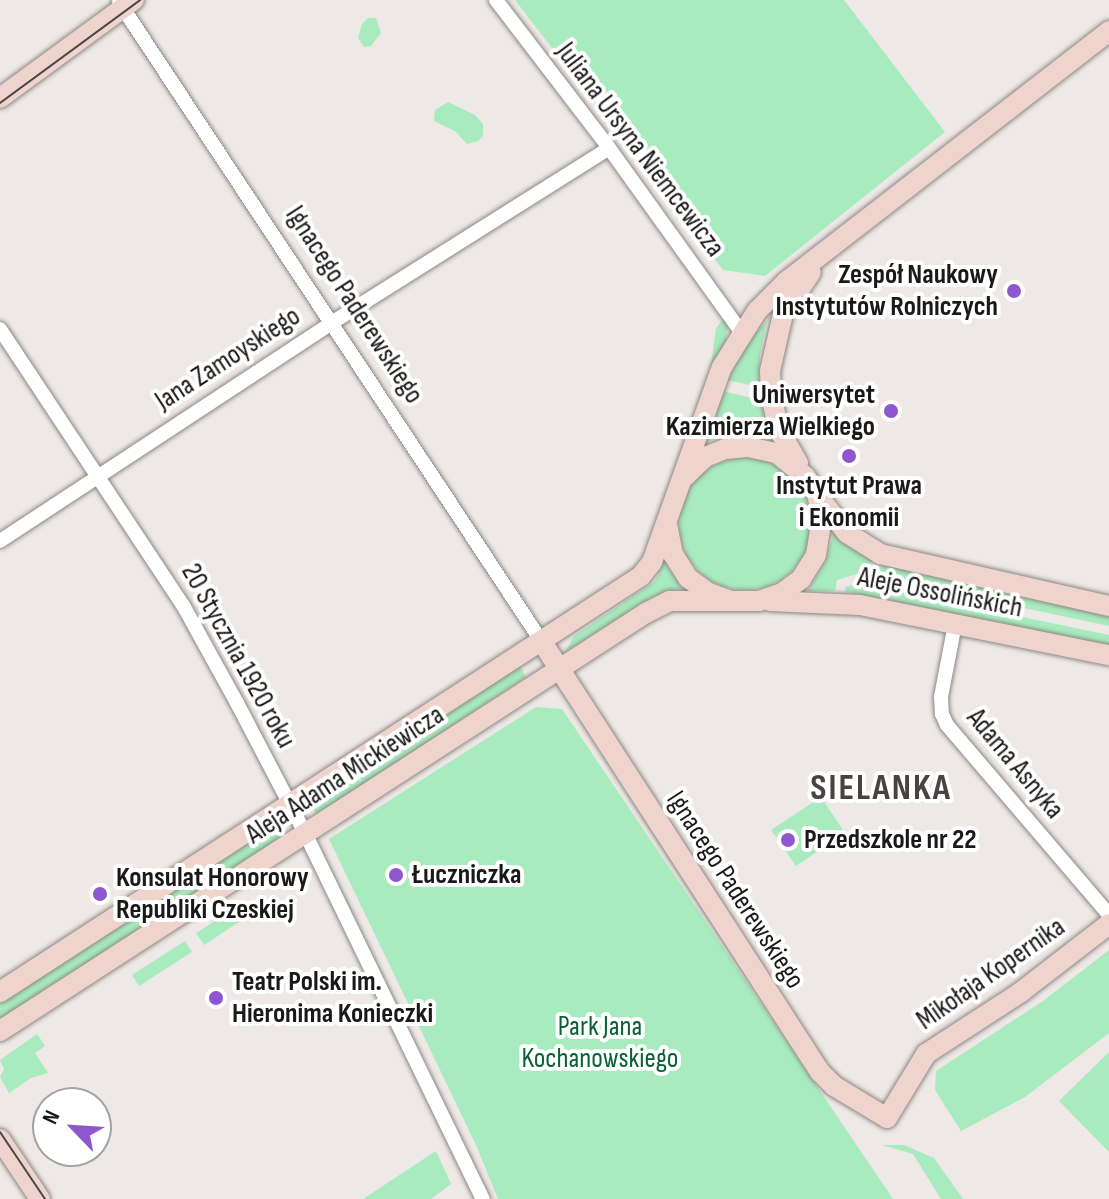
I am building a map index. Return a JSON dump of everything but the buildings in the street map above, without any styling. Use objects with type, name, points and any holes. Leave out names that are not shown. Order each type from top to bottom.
[{"type":"street","name":"Juliana Ursyna Niemcewicza","points":[[496,0],[609,148],[741,332]]},
{"type":"street","points":[[0,98],[125,3]]},
{"type":"street","name":"Ignacego Paderewskiego","points":[[125,3],[820,1072],[841,1092],[887,1118]]},
{"type":"street","points":[[822,256],[790,300],[776,331],[770,371],[771,396],[779,430],[812,485],[822,530],[811,567],[782,593],[759,601],[731,601],[709,593],[688,578],[673,554],[667,520],[716,383],[741,332],[768,299],[822,256],[1109,31]]},
{"type":"street","name":"Jana Zamoyskiego","points":[[0,541],[333,322],[609,148]]},
{"type":"street","name":"20 Stycznia 1920 roku","points":[[0,329],[99,474],[184,607],[290,803],[483,1199]]},
{"type":"street","points":[[681,480],[696,463],[713,453],[747,447],[776,453],[812,485]]},
{"type":"street","name":"Aleje Ossolińskich","points":[[812,485],[847,533],[880,554],[1109,606]]},
{"type":"street","name":"Aleja Adama Mickiewicza","points":[[0,992],[641,576],[652,562],[667,520]]},
{"type":"street","name":"Aleja Adama Mickiewicza","points":[[0,1031],[662,604],[670,601],[731,601]]},
{"type":"street","name":"Aleje Ossolińskich","points":[[759,601],[849,603],[1109,655]]},
{"type":"street","name":"Adama Asnyka","points":[[955,624],[941,697],[942,714],[947,725],[1109,915]]},
{"type":"street","name":"Mikołaja Kopernika","points":[[887,1118],[926,1054],[1021,992],[1109,924]]},
{"type":"street","points":[[0,1139],[40,1199]]},
{"type":"green space","points":[[515,0],[844,0],[945,132],[765,276],[723,270]]},
{"type":"green space","points":[[368,18],[376,18],[381,33],[371,46],[364,47],[358,38],[362,24]]},
{"type":"green space","points":[[448,102],[475,115],[483,124],[483,136],[478,141],[467,144],[455,131],[434,121],[435,110]]},
{"type":"green space","points":[[724,318],[728,324],[726,340],[710,374],[716,328]]},
{"type":"green space","points":[[767,320],[760,355],[759,387],[727,380],[747,343]]},
{"type":"green space","points":[[723,391],[760,400],[771,439],[736,436],[705,442]]},
{"type":"green space","points":[[745,458],[770,463],[792,477],[806,499],[811,524],[806,549],[792,571],[770,585],[745,590],[720,585],[698,571],[684,549],[679,524],[684,499],[698,477],[720,463]]},
{"type":"green space","points":[[834,533],[873,560],[861,573],[837,580],[835,591],[808,591],[825,562]]},
{"type":"green space","points":[[664,561],[682,588],[652,597],[565,652],[574,636],[655,581]]},
{"type":"green space","points":[[882,565],[1109,614],[1109,626],[883,578],[878,574]]},
{"type":"green space","points":[[863,584],[1109,635],[1109,646],[845,592],[846,586]]},
{"type":"green space","points":[[519,664],[526,677],[317,815],[309,801]]},
{"type":"green space","name":"Park Jana Kochanowskiego","points":[[536,707],[562,709],[893,1199],[498,1199],[476,1145],[329,839]]},
{"type":"green space","points":[[821,797],[845,833],[796,866],[771,830]]},
{"type":"green space","points":[[275,822],[284,837],[0,1022],[0,1003],[7,997]]},
{"type":"green space","points":[[237,907],[245,918],[204,945],[196,933]]},
{"type":"green space","points":[[185,941],[192,952],[139,986],[132,975]]},
{"type":"green space","points":[[1109,950],[1109,1033],[1025,1097],[961,1131],[935,1090],[936,1071],[1043,1001]]},
{"type":"green space","points":[[37,1034],[45,1046],[35,1053],[48,1073],[31,1078],[9,1093],[0,1077],[4,1069],[0,1060]]},
{"type":"green space","points":[[1109,1052],[1109,1152],[1059,1101]]},
{"type":"green space","points":[[882,1145],[904,1145],[934,1158],[963,1199],[941,1199],[913,1154]]},
{"type":"green space","points":[[436,1151],[451,1184],[431,1199],[363,1199]]},
{"type":"tram line","points":[[0,103],[140,0]]},
{"type":"tram line","points":[[0,1132],[45,1199]]},
{"type":"place","name":"Zespół Naukowy Instytutów Rolniczych","points":[[1014,291]]},
{"type":"place","name":"Uniwersytet Kazimierza Wielkiego","points":[[891,411]]},
{"type":"place","name":"Instytut Prawa i Ekonomii","points":[[849,456]]},
{"type":"place","name":"Przedszkole nr 22","points":[[788,840]]},
{"type":"place","name":"Łuczniczka","points":[[396,875]]},
{"type":"place","name":"Konsulat Honorowy Republiki Czeskiej","points":[[100,894]]},
{"type":"place","name":"Teatr Polski im. Hieronima Konieczki","points":[[216,998]]},
{"type":"district","name":"SIELANKA","points":[[881,789]]}]
